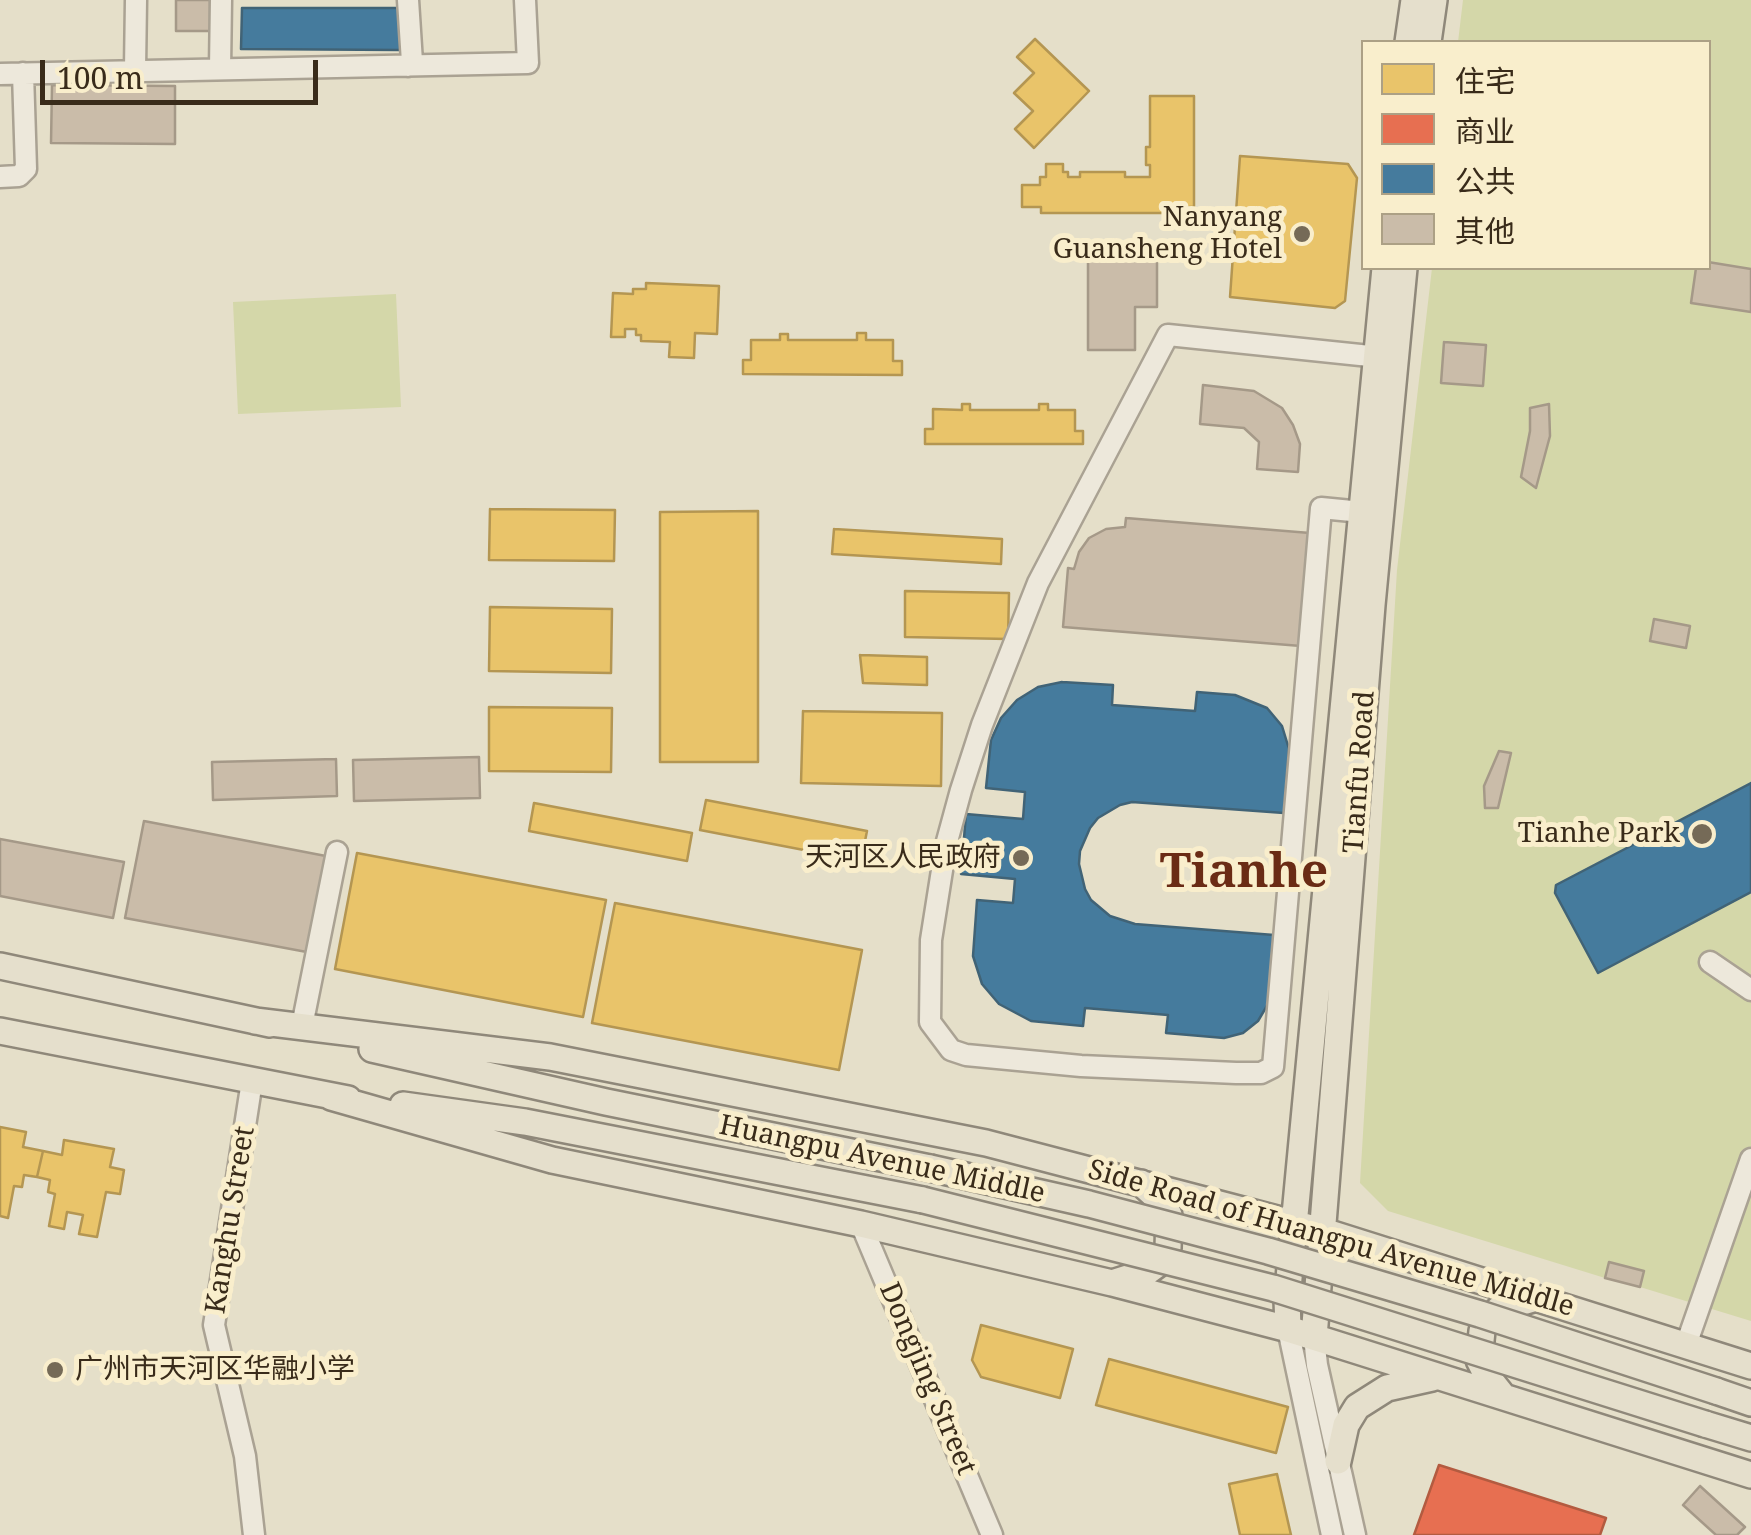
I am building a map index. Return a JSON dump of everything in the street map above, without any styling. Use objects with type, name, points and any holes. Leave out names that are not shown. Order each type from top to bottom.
[{"type":"main road","points":[[1408,40],[1414,0]]},
{"type":"main road","points":[[1428,40],[1434,0]]},
{"type":"main road","name":"Tianfu Road","points":[[1314,1336],[1375,572],[1386,357],[1386,270]]},
{"type":"main road","name":"Tianfu Road","points":[[1288,1329],[1287,1299],[1362,512],[1404,270]]},
{"type":"main road","name":"Huangpu Avenue Middle","points":[[0,966],[1108,1209],[1480,1314],[1751,1402]]},
{"type":"main road","name":"Side Road of Huangpu Avenue Middle","points":[[255,1020],[594,1064],[986,1143],[1323,1231],[1751,1366]]},
{"type":"main road","name":"Huangpu Avenue Middle","points":[[0,1031],[331,1097],[525,1122],[922,1200],[1273,1288],[1751,1438]]},
{"type":"main road","points":[[331,1097],[602,1172],[860,1224],[1288,1329],[1751,1474]]},
{"type":"main road","points":[[1112,1283],[1147,1272],[1158,1264],[1168,1248],[1169,1215],[1162,1202],[1138,1181]]},
{"type":"main road","points":[[1504,1396],[1479,1360],[1482,1331],[1499,1308],[1536,1298]]},
{"type":"main road","points":[[1338,1461],[1346,1425],[1366,1400],[1400,1383],[1444,1378]]},
{"type":"street","points":[[135,70],[136,0]]},
{"type":"street","points":[[220,68],[221,0]]},
{"type":"street","points":[[408,0],[412,62],[408,66]]},
{"type":"street","points":[[0,74],[528,63],[525,0]]},
{"type":"street","points":[[0,176],[19,176],[26,169],[23,73]]},
{"type":"street","points":[[1362,512],[1321,508],[1273,1067],[1261,1073],[1120,1068],[966,1055],[951,1050],[930,1022],[931,940],[946,844],[982,725],[1038,583],[1168,335],[1386,357]]},
{"type":"street","points":[[302,1026],[337,852]]},
{"type":"street","points":[[1710,962],[1751,990]]},
{"type":"street","name":"Kanghu Street","points":[[252,1081],[214,1326],[245,1456],[254,1535]]},
{"type":"street","points":[[1686,1344],[1751,1159]]},
{"type":"street","name":"Dongjing Street","points":[[860,1224],[992,1535]]},
{"type":"street","points":[[1288,1329],[1332,1535]]},
{"type":"street","points":[[1314,1336],[1355,1535]]},
{"type":"green space","name":"Tianhe Park","points":[[1463,0],[1751,0],[1751,1321],[1640,1287],[1644,1271],[1610,1262],[1605,1278],[1388,1211],[1360,1183],[1397,570],[1432,270],[1711,270],[1711,40],[1458,40]]},
{"type":"green space","points":[[396,294],[401,407],[238,414],[233,302]]},
{"type":"building: 住宅","points":[[1035,39],[1089,91],[1034,148],[1015,129],[1033,111],[1014,93],[1034,73],[1017,57]]},
{"type":"building: 住宅","points":[[1150,96],[1194,96],[1194,207],[1164,207],[1164,213],[1041,213],[1041,207],[1022,207],[1022,185],[1040,185],[1040,177],[1046,177],[1046,164],[1063,164],[1068,177],[1080,177],[1080,172],[1125,172],[1125,177],[1150,177],[1146,147],[1150,147]]},
{"type":"building: 住宅","points":[[1240,156],[1348,164],[1357,178],[1345,301],[1335,308],[1230,297]]},
{"type":"building: 住宅","points":[[646,283],[719,286],[717,334],[695,333],[694,358],[669,357],[670,342],[641,341],[636,329],[625,329],[625,337],[611,337],[613,293],[633,294],[633,289],[646,289]]},
{"type":"building: 住宅","points":[[857,333],[866,333],[866,340],[893,340],[893,361],[902,361],[902,375],[743,374],[743,360],[751,360],[751,340],[780,340],[780,334],[788,334],[788,340],[857,340]]},
{"type":"building: 住宅","points":[[962,404],[970,404],[970,410],[1039,410],[1039,404],[1048,404],[1048,410],[1075,410],[1075,431],[1083,431],[1083,444],[925,444],[925,429],[933,429],[933,409],[962,410]]},
{"type":"building: 住宅","points":[[490,509],[615,510],[614,561],[489,560]]},
{"type":"building: 住宅","points":[[758,511],[758,762],[660,762],[660,512]]},
{"type":"building: 住宅","points":[[834,529],[1002,539],[1001,564],[832,554]]},
{"type":"building: 住宅","points":[[905,591],[1009,593],[1008,639],[905,637]]},
{"type":"building: 住宅","points":[[490,607],[612,609],[611,673],[489,671]]},
{"type":"building: 住宅","points":[[860,655],[927,657],[927,685],[863,683]]},
{"type":"building: 住宅","points":[[489,707],[612,708],[611,772],[489,771]]},
{"type":"building: 住宅","points":[[803,711],[942,713],[941,786],[801,783]]},
{"type":"building: 住宅","points":[[706,800],[867,831],[861,861],[700,830]]},
{"type":"building: 住宅","points":[[534,803],[692,833],[687,861],[529,831]]},
{"type":"building: 住宅","points":[[357,853],[606,900],[583,1017],[335,969]]},
{"type":"building: 住宅","points":[[615,903],[862,950],[839,1070],[592,1023]]},
{"type":"building: 住宅","points":[[0,1127],[26,1132],[23,1147],[43,1151],[37,1177],[24,1175],[22,1187],[14,1186],[8,1218],[0,1216]]},
{"type":"building: 住宅","points":[[64,1140],[114,1149],[110,1167],[124,1170],[120,1194],[106,1192],[97,1237],[79,1234],[83,1215],[67,1212],[64,1229],[49,1226],[55,1194],[48,1192],[50,1180],[37,1177],[43,1151],[62,1155]]},
{"type":"building: 住宅","points":[[981,1325],[1073,1349],[1060,1398],[981,1377],[972,1360]]},
{"type":"building: 住宅","points":[[1109,1359],[1288,1407],[1276,1453],[1096,1405]]},
{"type":"building: 住宅","points":[[1277,1474],[1291,1535],[1240,1535],[1229,1484]]},
{"type":"building: 商业","points":[[1439,1465],[1606,1518],[1600,1535],[1414,1535]]},
{"type":"building: 公共","points":[[242,8],[400,8],[400,50],[241,49]]},
{"type":"building: 公共","name":"天河区人民政府","points":[[1062,682],[1113,685],[1112,705],[1195,711],[1197,692],[1235,695],[1267,708],[1282,726],[1289,749],[1284,813],[1132,802],[1098,818],[1080,851],[1085,889],[1091,900],[1110,916],[1135,924],[1274,935],[1268,1004],[1258,1021],[1243,1033],[1224,1038],[1166,1033],[1168,1015],[1085,1008],[1083,1026],[1031,1021],[999,1004],[982,984],[973,956],[977,900],[1013,903],[1015,879],[961,874],[966,814],[1023,819],[1025,792],[986,788],[991,740],[1001,718],[1017,700],[1038,687]]},
{"type":"building: 公共","name":"Tianhe Park","points":[[1751,783],[1751,892],[1598,973],[1555,893],[1556,885]]},
{"type":"building: 其他","points":[[176,0],[210,0],[210,31],[176,31]]},
{"type":"building: 其他","points":[[52,85],[175,86],[175,144],[51,143]]},
{"type":"building: 其他","points":[[1088,260],[1157,260],[1157,307],[1135,307],[1135,350],[1088,350]]},
{"type":"building: 其他","points":[[1711,262],[1751,269],[1751,312],[1691,303],[1696,270],[1711,270]]},
{"type":"building: 其他","points":[[1444,342],[1486,345],[1483,386],[1441,383]]},
{"type":"building: 其他","points":[[1203,385],[1254,391],[1282,408],[1300,444],[1298,472],[1257,469],[1259,442],[1244,428],[1200,424]]},
{"type":"building: 其他","points":[[1549,404],[1550,436],[1536,488],[1521,477],[1530,408]]},
{"type":"building: 其他","points":[[1126,518],[1310,533],[1301,646],[1063,627],[1068,568],[1074,569],[1089,538],[1106,529],[1125,527]]},
{"type":"building: 其他","points":[[1654,619],[1690,626],[1686,648],[1650,641]]},
{"type":"building: 其他","points":[[1499,751],[1511,753],[1498,808],[1485,808],[1484,786]]},
{"type":"building: 其他","points":[[479,757],[480,798],[354,801],[353,760]]},
{"type":"building: 其他","points":[[336,759],[337,796],[213,800],[212,762]]},
{"type":"building: 其他","points":[[144,821],[331,857],[312,953],[125,918]]},
{"type":"building: 其他","points":[[0,839],[124,862],[113,918],[0,896]]},
{"type":"building: 其他","points":[[1609,1262],[1644,1271],[1640,1287],[1605,1278]]},
{"type":"building: 其他","points":[[1700,1486],[1745,1527],[1737,1535],[1716,1535],[1683,1505]]},
{"type":"place","name":"Nanyang Guansheng Hotel","points":[[1302,234]]},
{"type":"place","name":"Tianhe Park","points":[[1702,834]]},
{"type":"place","name":"天河区人民政府","points":[[1021,858]]},
{"type":"place","name":"广州市天河区华融小学","points":[[55,1370]]},
{"type":"district","name":"Tianhe","points":[[1244,873]]}]
